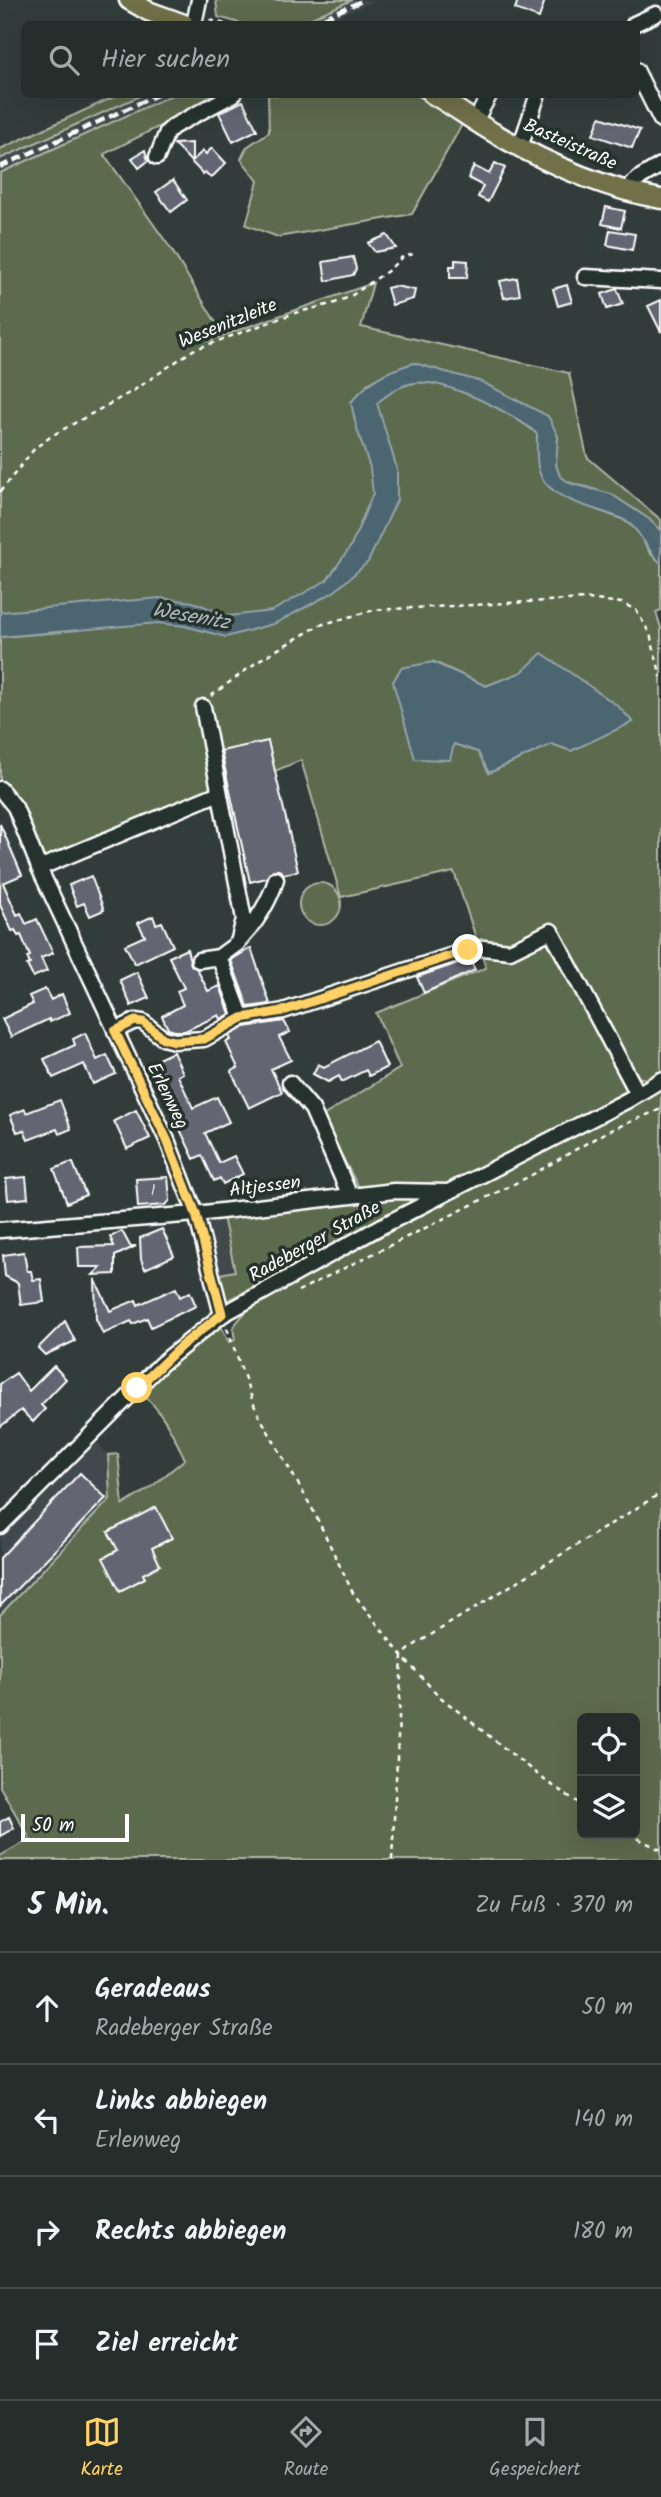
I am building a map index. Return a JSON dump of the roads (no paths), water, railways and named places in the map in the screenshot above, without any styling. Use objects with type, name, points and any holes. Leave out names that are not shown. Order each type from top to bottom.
[{"type":"main road","points":[[129,0],[148,11],[176,21]]},
{"type":"main road","name":"Basteistraße","points":[[438,98],[520,147],[580,177],[661,199]]},
{"type":"street","points":[[195,21],[199,0]]},
{"type":"street","points":[[640,21],[656,14]]},
{"type":"street","points":[[640,78],[661,120]]},
{"type":"street","points":[[157,157],[167,132],[174,126],[226,98]]},
{"type":"street","points":[[475,121],[488,98]]},
{"type":"street","points":[[520,147],[537,98]]},
{"type":"street","points":[[624,191],[661,165]]},
{"type":"street","points":[[586,277],[661,281]]},
{"type":"street","points":[[203,707],[244,919],[238,943]]},
{"type":"street","name":"Erlenweg","points":[[0,789],[15,807],[39,868],[167,1140],[196,1214],[222,1314]]},
{"type":"street","points":[[39,868],[219,793]]},
{"type":"street","points":[[199,960],[219,957],[238,943],[250,930],[276,879]]},
{"type":"street","points":[[115,1031],[135,1021],[143,1022],[163,1038],[186,1041],[204,1039],[242,1018],[283,1011],[468,950],[483,948],[510,951],[551,931],[638,1094]]},
{"type":"street","points":[[219,957],[242,1018]]},
{"type":"street","name":"Radeberger Straße","points":[[0,1526],[161,1364],[222,1314],[380,1227],[661,1080]]},
{"type":"street","points":[[290,1083],[312,1109],[350,1196]]},
{"type":"street","name":"Altjessen","points":[[0,1230],[196,1214],[394,1191],[450,1192]]},
{"type":"water","name":"Wesenitz","points":[[414,363],[482,382],[548,416],[558,436],[556,465],[560,476],[570,483],[611,494],[649,519],[661,531],[661,563],[628,523],[572,501],[550,488],[542,479],[538,467],[537,434],[527,426],[497,408],[461,392],[443,386],[414,383],[399,388],[377,403],[397,469],[397,500],[368,562],[334,592],[276,623],[226,637],[185,626],[158,623],[0,637],[0,612],[160,598],[193,602],[229,616],[272,611],[327,580],[351,546],[373,493],[370,468],[351,402],[379,377]]},
{"type":"water","points":[[542,653],[618,706],[633,722],[571,751],[552,744],[489,773],[478,752],[454,744],[450,760],[415,759],[393,682],[401,668],[433,662],[486,686],[522,672]]},
{"type":"railway","points":[[317,21],[364,0]]},
{"type":"railway","points":[[0,167],[150,98]]}]
